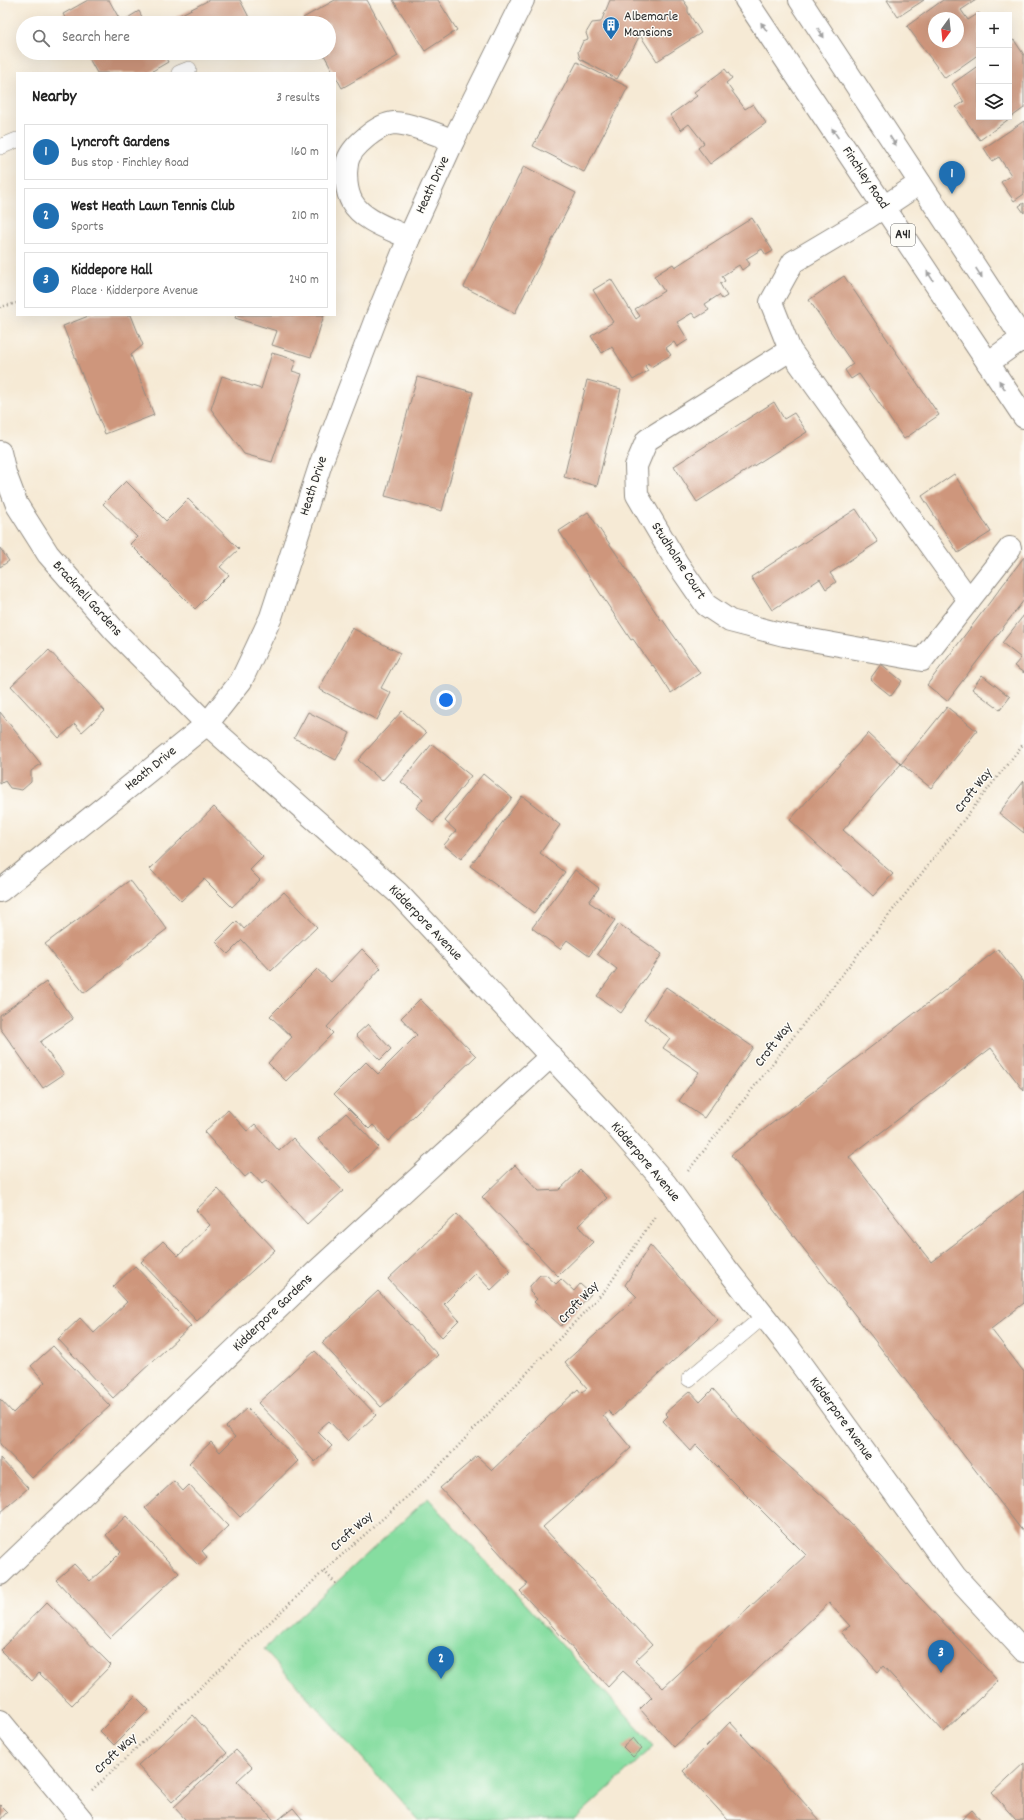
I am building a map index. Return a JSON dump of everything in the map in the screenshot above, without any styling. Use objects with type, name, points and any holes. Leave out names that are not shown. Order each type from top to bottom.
[{"type":"main road","name":"Heath Drive","points":[[0,891],[206,724],[241,681],[271,617],[321,463],[375,321],[409,238],[453,141],[523,0]]},
{"type":"main road","name":"Finchley Road","points":[[746,0],[1024,417]]},
{"type":"main road","points":[[800,0],[1023,339],[988,363]]},
{"type":"main road","points":[[409,238],[365,216],[352,202],[346,184],[347,162],[358,144],[379,128],[394,123],[432,132],[453,141]]},
{"type":"main road","points":[[920,183],[793,262],[771,302],[790,350],[969,600]]},
{"type":"main road","name":"Studholme Court","points":[[790,350],[647,440],[636,466],[637,495],[677,563],[706,605],[730,621],[784,635],[922,660],[1010,548]]},
{"type":"main road","name":"Bracknell Gardens","points":[[0,452],[5,473],[17,505],[48,554],[115,631],[206,724]]},
{"type":"main road","name":"Kidderpore Avenue","points":[[206,724],[398,893],[612,1122],[671,1192],[726,1268],[792,1352],[955,1576],[1024,1651]]},
{"type":"main road","name":"Kidderpore Gardens","points":[[0,1574],[317,1271],[551,1056]]},
{"type":"main road","points":[[0,1721],[78,1814]]},
{"type":"lane","points":[[0,146],[16,140]]},
{"type":"lane","points":[[689,1379],[764,1316]]},
{"type":"path","points":[[0,307],[16,303]]},
{"type":"path","name":"Croft Way","points":[[78,1814],[324,1571],[426,1479],[607,1288],[671,1192],[1024,744]]},
{"type":"path","points":[[324,1571],[336,1584]]},
{"type":"green space","points":[[428,1498],[654,1746],[574,1820],[418,1820],[264,1649]]},
{"type":"building","points":[[88,0],[109,0],[118,16],[64,16],[63,14]]},
{"type":"building","points":[[209,0],[240,0],[248,16],[178,16]]},
{"type":"building","points":[[335,0],[367,0],[398,56],[342,88],[336,77],[336,72],[333,72],[327,60],[336,60],[336,16],[307,16]]},
{"type":"building","points":[[393,0],[438,0],[457,30],[425,51]]},
{"type":"building","name":"Albemarle Mansions","points":[[610,0],[683,0],[688,7],[688,12],[701,33],[657,61],[640,35],[617,79],[580,59],[578,52],[583,41],[588,39],[586,33],[592,23],[601,22]]},
{"type":"building","points":[[887,0],[924,0],[898,17]]},
{"type":"building","points":[[943,0],[976,0],[961,10],[962,12],[928,12],[928,48],[964,48],[964,14],[968,20],[976,15],[976,56],[945,78],[907,26]]},
{"type":"building","points":[[139,11],[142,16],[131,16]]},
{"type":"building","points":[[1014,40],[1024,55],[1024,108],[1012,117],[1012,48],[1012,41]]},
{"type":"building","points":[[90,60],[167,60],[168,62],[151,72],[96,72]]},
{"type":"building","points":[[577,62],[628,87],[584,172],[533,146]]},
{"type":"building","points":[[976,67],[976,120],[1008,120],[980,140],[956,107],[964,102],[952,84]]},
{"type":"building","points":[[725,69],[732,78],[726,83],[745,109],[753,104],[766,123],[710,164],[698,148],[704,143],[689,124],[681,130],[670,115],[697,96],[694,92]]},
{"type":"building","points":[[1024,121],[1024,194],[1014,201],[1001,182],[1011,175],[999,157],[992,161],[984,148]]},
{"type":"building","points":[[524,166],[576,193],[515,313],[464,287]]},
{"type":"building","points":[[1024,203],[1024,213],[1019,206]]},
{"type":"building","points":[[752,218],[773,251],[766,255],[762,249],[746,259],[750,264],[742,270],[739,265],[722,276],[725,281],[720,284],[727,296],[722,299],[719,295],[705,304],[709,310],[696,318],[692,313],[677,322],[688,340],[677,347],[674,342],[666,348],[671,355],[651,367],[648,363],[645,366],[648,371],[633,380],[612,347],[602,353],[591,336],[613,322],[593,290],[611,279],[636,319],[640,316],[635,309],[664,291],[654,276],[673,264],[675,267]]},
{"type":"building","points":[[844,276],[939,415],[904,439],[859,374],[851,379],[845,370],[853,364],[809,300]]},
{"type":"building","points":[[88,316],[131,316],[143,345],[131,355],[154,415],[105,434],[63,326]]},
{"type":"building","points":[[236,316],[324,316],[311,357],[272,345],[277,331],[235,318]]},
{"type":"building","points":[[272,353],[296,360],[292,371],[302,374],[272,462],[244,454],[211,409],[222,376],[261,389]]},
{"type":"building","points":[[417,377],[473,392],[442,511],[385,496]]},
{"type":"building","points":[[587,380],[621,389],[597,486],[564,477]]},
{"type":"building","points":[[774,402],[784,419],[794,413],[807,432],[697,502],[674,466]]},
{"type":"building","points":[[954,474],[991,532],[958,553],[922,496]]},
{"type":"building","points":[[126,481],[166,521],[188,499],[239,549],[220,567],[229,575],[195,609],[130,544],[137,537],[103,504]]},
{"type":"building","points":[[856,509],[878,542],[830,573],[836,582],[826,589],[820,579],[772,610],[751,577]]},
{"type":"building","points":[[588,512],[661,620],[662,619],[700,673],[671,693],[653,665],[652,666],[633,639],[631,640],[559,531]]},
{"type":"building","points":[[0,548],[9,561],[0,567]]},
{"type":"building","points":[[1024,557],[1024,600],[947,701],[927,685]]},
{"type":"building","points":[[1024,615],[1024,673],[1014,666],[1021,658],[1002,643]]},
{"type":"building","points":[[352,628],[400,653],[381,688],[391,693],[377,720],[319,689]]},
{"type":"building","points":[[49,650],[105,711],[82,732],[75,724],[59,738],[11,686]]},
{"type":"building","points":[[881,664],[902,681],[891,696],[870,679]]},
{"type":"building","points":[[982,675],[1010,697],[1000,710],[972,689]]},
{"type":"building","points":[[947,707],[977,731],[931,788],[901,764]]},
{"type":"building","points":[[402,711],[426,733],[382,781],[358,760]]},
{"type":"building","points":[[0,712],[41,764],[31,771],[31,782],[22,790],[10,788],[5,781],[0,784]]},
{"type":"building","points":[[308,712],[350,733],[336,760],[294,738]]},
{"type":"building","points":[[868,733],[901,764],[843,830],[893,874],[873,896],[790,820]]},
{"type":"building","points":[[432,744],[471,776],[433,823],[416,808],[423,799],[401,782]]},
{"type":"building","points":[[483,774],[512,798],[461,859],[444,845],[456,831],[445,821]]},
{"type":"building","points":[[1024,781],[1024,833],[999,813]]},
{"type":"building","points":[[522,796],[560,825],[540,853],[565,872],[534,913],[470,866]]},
{"type":"building","points":[[214,807],[263,857],[250,870],[260,880],[232,907],[204,879],[181,901],[150,869]]},
{"type":"building","points":[[575,870],[599,888],[589,902],[615,920],[589,956],[567,940],[560,949],[532,928]]},
{"type":"building","points":[[130,880],[167,929],[84,993],[45,944]]},
{"type":"building","points":[[284,892],[317,927],[271,971],[242,940],[228,954],[216,942],[237,921],[244,929]]},
{"type":"building","points":[[619,924],[662,954],[621,1013],[597,996],[617,969],[597,954]]},
{"type":"building","points":[[362,949],[381,968],[327,1027],[333,1033],[286,1081],[268,1063],[292,1037],[270,1016],[317,969],[331,982]]},
{"type":"building","points":[[998,949],[1024,982],[1024,1091],[991,1048],[849,1157],[931,1262],[1024,1191],[1024,1303],[991,1329],[1024,1372],[1024,1533],[731,1155]]},
{"type":"building","points":[[46,982],[73,1019],[40,1042],[64,1074],[43,1088],[0,1028],[0,1015]]},
{"type":"building","points":[[666,987],[753,1047],[704,1118],[679,1101],[699,1072],[663,1048],[670,1038],[644,1019]]},
{"type":"building","points":[[420,999],[476,1056],[388,1141],[373,1125],[369,1129],[334,1094],[366,1062],[378,1074],[417,1035],[401,1018]]},
{"type":"building","points":[[368,1024],[391,1049],[380,1060],[356,1035]]},
{"type":"building","points":[[228,1110],[247,1131],[255,1124],[279,1151],[293,1138],[343,1191],[307,1224],[267,1180],[262,1184],[251,1172],[245,1177],[204,1132]]},
{"type":"building","points":[[346,1113],[378,1147],[350,1173],[318,1139]]},
{"type":"building","points":[[515,1165],[539,1191],[559,1190],[580,1170],[607,1198],[578,1226],[593,1242],[558,1276],[482,1197]]},
{"type":"building","points":[[218,1189],[275,1250],[197,1321],[141,1262],[163,1241],[178,1256],[210,1225],[196,1210]]},
{"type":"building","points":[[457,1214],[511,1271],[491,1290],[475,1273],[444,1304],[459,1320],[442,1337],[388,1279]]},
{"type":"building","points":[[650,1245],[718,1320],[613,1416],[608,1411],[603,1415],[631,1448],[543,1527],[652,1645],[635,1661],[663,1688],[806,1555],[696,1445],[691,1451],[663,1421],[668,1416],[665,1413],[690,1391],[700,1402],[713,1389],[758,1439],[834,1506],[998,1681],[944,1732],[883,1666],[878,1672],[841,1632],[850,1626],[829,1603],[674,1747],[640,1709],[652,1697],[623,1671],[608,1687],[520,1591],[528,1584],[440,1488],[477,1456],[492,1470],[578,1389],[581,1393],[587,1388],[565,1362],[637,1297],[625,1285]]},
{"type":"building","points":[[135,1266],[191,1326],[113,1398],[58,1339],[80,1318],[94,1333],[127,1302],[113,1287]]},
{"type":"building","points":[[540,1275],[546,1275],[556,1284],[561,1279],[574,1291],[580,1284],[591,1294],[561,1326],[534,1302],[537,1299],[530,1292],[530,1286]]},
{"type":"building","points":[[378,1291],[438,1355],[381,1407],[322,1343]]},
{"type":"building","points":[[53,1346],[110,1406],[32,1478],[0,1444],[0,1399],[13,1413],[45,1382],[31,1366]]},
{"type":"building","points":[[315,1351],[376,1415],[348,1441],[329,1421],[317,1431],[332,1446],[315,1462],[258,1403]]},
{"type":"building","points":[[247,1408],[298,1461],[240,1517],[189,1463],[211,1442],[220,1452],[235,1437],[226,1427]]},
{"type":"building","points":[[0,1458],[28,1488],[0,1513]]},
{"type":"building","points":[[174,1481],[183,1491],[189,1485],[228,1526],[202,1551],[207,1557],[198,1565],[145,1508]]},
{"type":"building","points":[[126,1516],[179,1573],[110,1638],[56,1580],[74,1564],[90,1581],[108,1565],[121,1552],[106,1535]]},
{"type":"building","points":[[47,1602],[111,1665],[72,1705],[39,1673],[32,1681],[0,1650]]},
{"type":"building","points":[[135,1696],[149,1710],[114,1745],[100,1731]]},
{"type":"building","points":[[193,1715],[227,1753],[172,1802],[138,1765]]},
{"type":"building","points":[[730,1722],[820,1820],[728,1820],[683,1771]]},
{"type":"building","points":[[633,1738],[642,1749],[633,1757],[623,1747]]},
{"type":"building","points":[[236,1750],[252,1767],[237,1781],[274,1820],[186,1820],[174,1807]]},
{"type":"building","points":[[1024,1763],[1024,1820],[1016,1820],[992,1793]]},
{"type":"building","points":[[0,1805],[7,1812],[0,1820]]},
{"type":"building","points":[[293,1808],[303,1820],[278,1820]]},
{"type":"building","points":[[972,1810],[981,1820],[961,1820]]},
{"type":"place","name":"Albemarle Mansions","points":[[611,40]]},
{"type":"place","name":"Lyncroft Gardens","points":[[952,194]]},
{"type":"place","name":"Kiddepore Hall","points":[[941,1673]]},
{"type":"place","name":"West Heath Lawn Tennis Club","points":[[441,1679]]}]
